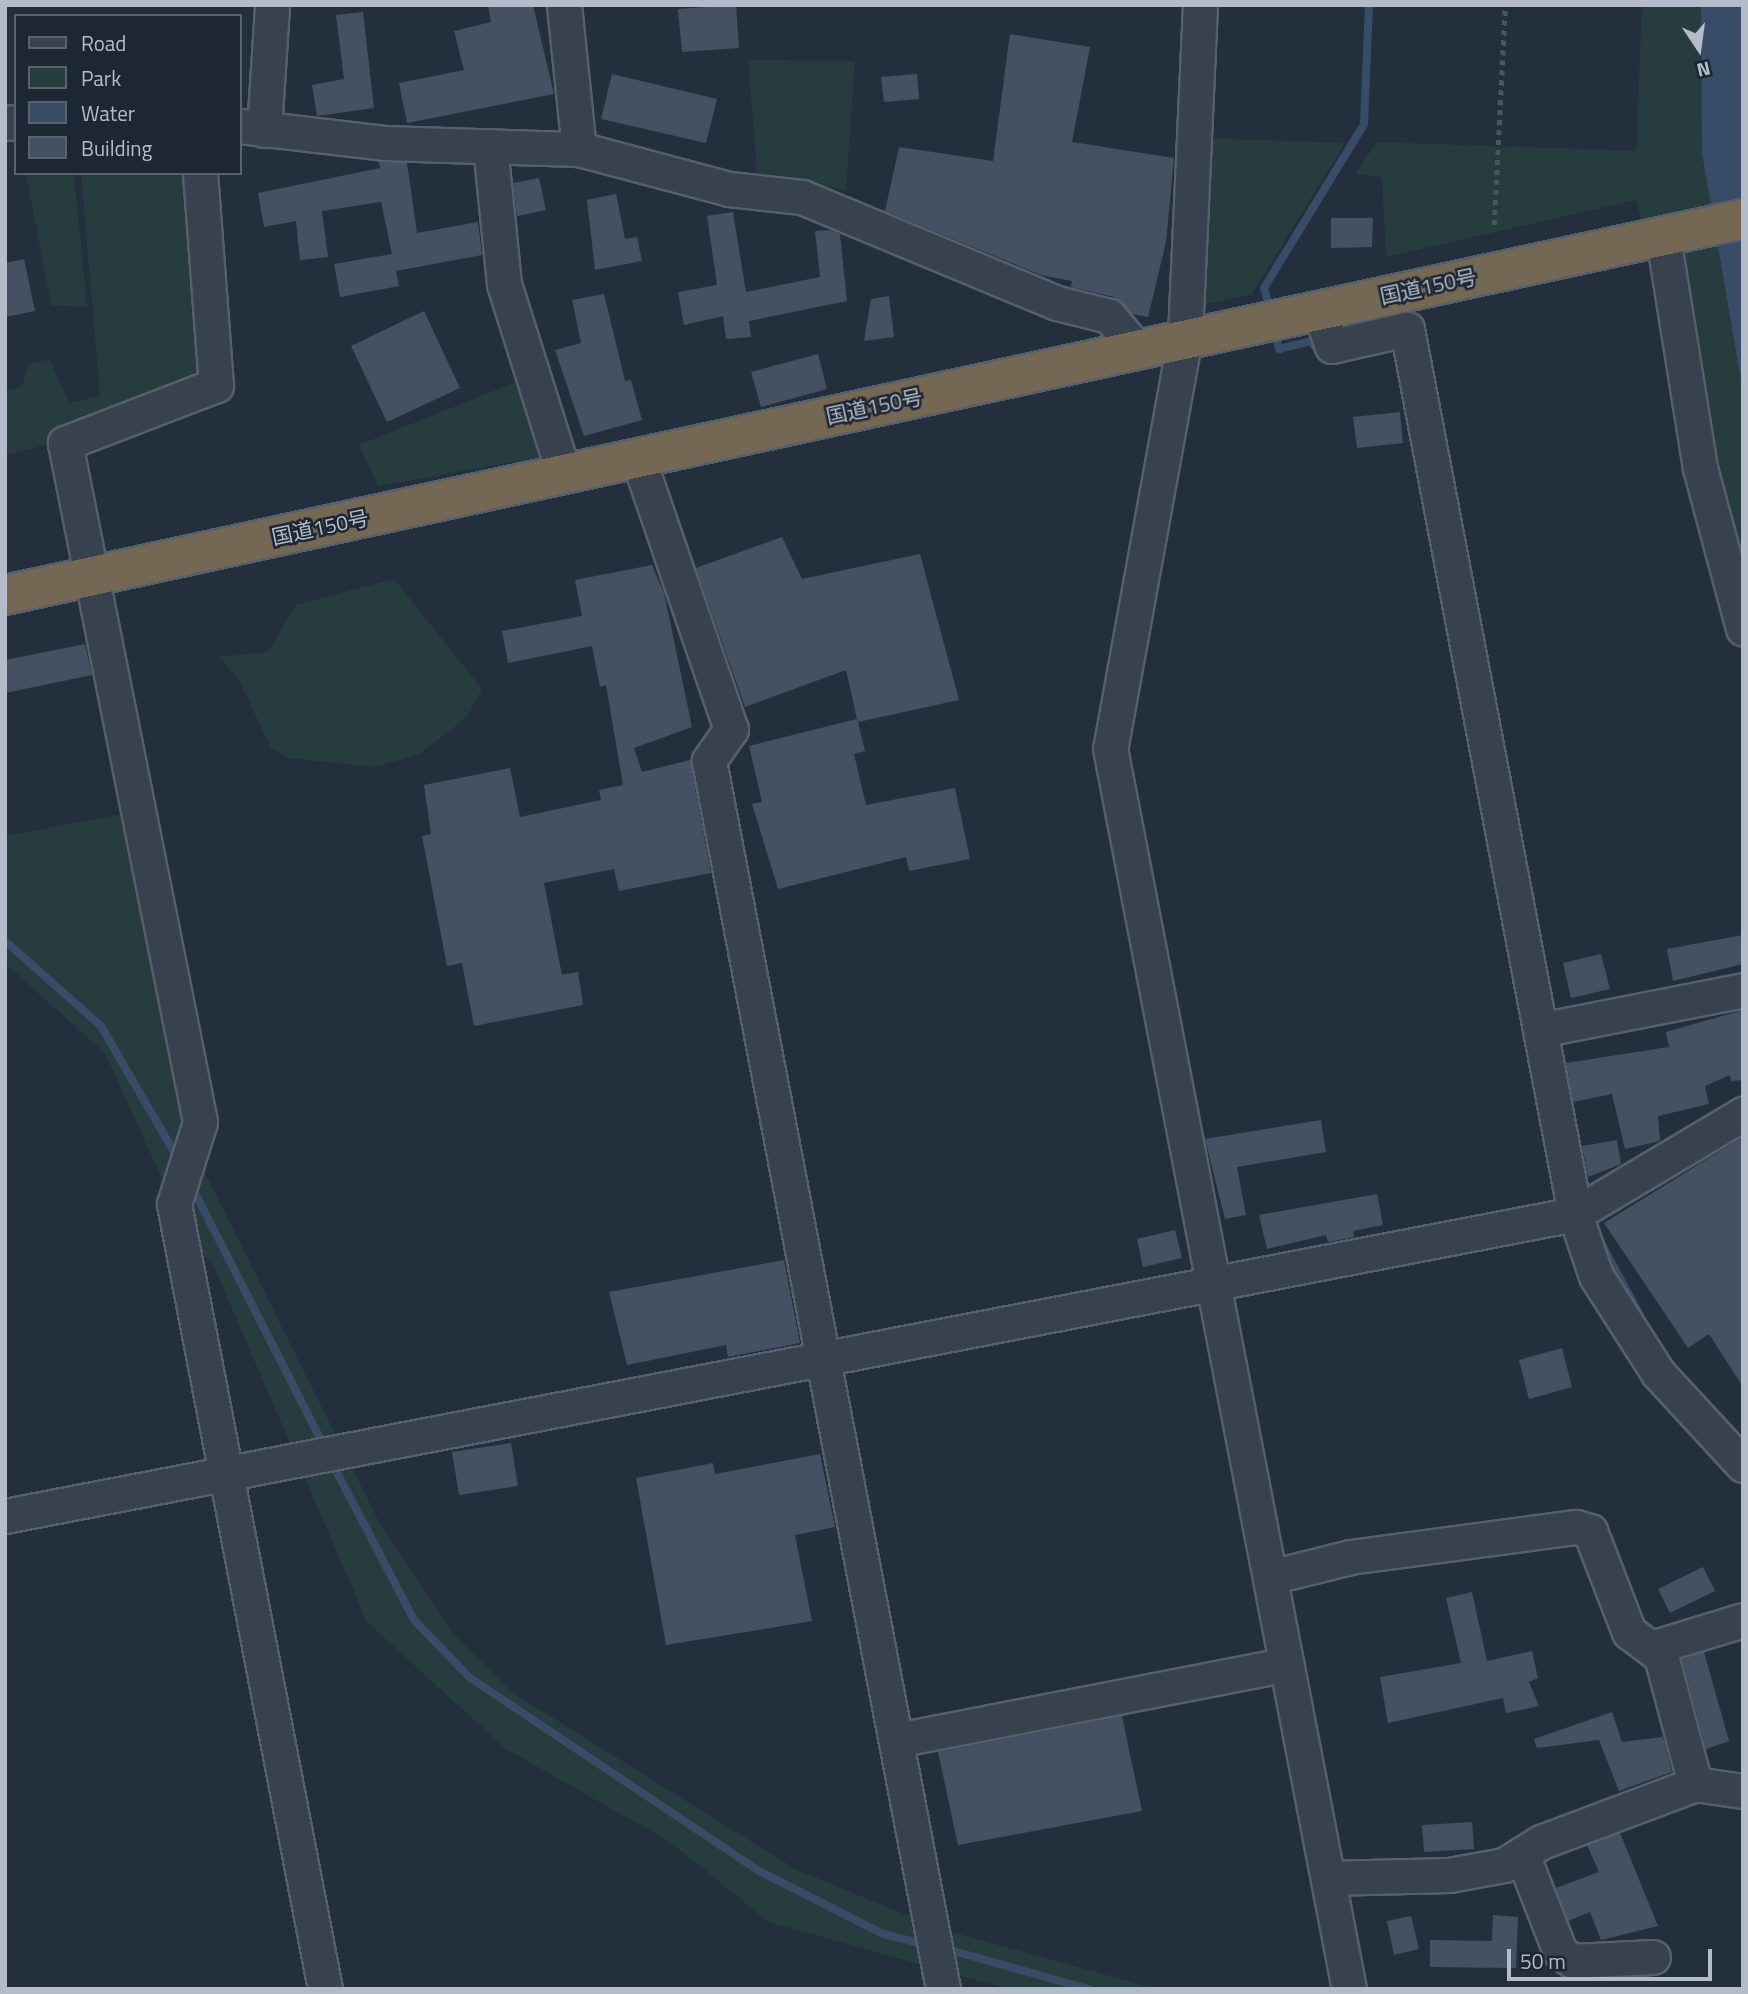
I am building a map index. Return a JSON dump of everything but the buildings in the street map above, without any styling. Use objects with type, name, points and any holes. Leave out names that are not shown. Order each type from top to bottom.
[{"type":"highway","name":"国道150号","points":[[5,595],[1185,337],[1743,219]]},
{"type":"street","points":[[272,5],[252,128],[490,146],[579,149],[729,189],[802,197],[1057,303],[1109,316],[1136,348]]},
{"type":"street","points":[[564,5],[579,149]]},
{"type":"street","points":[[1200,5],[1185,337],[1110,748],[1349,1989]]},
{"type":"street","points":[[490,146],[504,284],[564,474]]},
{"type":"street","points":[[200,175],[216,385],[65,443],[200,1122],[174,1204],[325,1989]]},
{"type":"street","points":[[1663,237],[1700,468],[1743,628]]},
{"type":"street","points":[[1319,309],[1332,346],[1407,329],[1596,1276],[1658,1374],[1743,1465]]},
{"type":"street","points":[[638,458],[732,729],[709,761],[943,1989]]},
{"type":"street","points":[[1548,1029],[1743,990]]},
{"type":"street","points":[[1690,1146],[1743,1091]]},
{"type":"street","points":[[5,1516],[824,1357],[1213,1285],[1583,1209],[1743,1114]]},
{"type":"street","points":[[1270,1577],[1350,1557],[1576,1527],[1590,1531],[1629,1632],[1661,1656],[1695,1784]]},
{"type":"street","points":[[1651,1648],[1743,1620]]},
{"type":"street","points":[[897,1740],[1287,1664]]},
{"type":"street","points":[[1328,1878],[1449,1875],[1504,1865],[1522,1853],[1695,1784],[1743,1791]]},
{"type":"street","points":[[1522,1853],[1560,1952],[1573,1961],[1653,1957]]},
{"type":"path","points":[[1494,225],[1505,5]]},
{"type":"green space","points":[[1642,5],[1743,5],[1743,598],[1714,529],[1636,200],[1386,257],[1382,177],[1355,174],[1377,142],[1636,151]]},
{"type":"green space","points":[[748,60],[855,61],[846,190],[757,173]]},
{"type":"green space","points":[[1194,138],[1345,143],[1252,294],[1186,309]]},
{"type":"green space","points":[[26,175],[74,175],[87,307],[51,305]]},
{"type":"green space","points":[[81,175],[193,175],[216,385],[80,437],[5,455],[5,390],[22,387],[29,364],[50,359],[69,403],[100,396]]},
{"type":"green space","points":[[531,376],[558,454],[378,486],[359,445]]},
{"type":"green space","points":[[394,579],[482,689],[466,718],[419,754],[375,767],[289,758],[271,748],[239,680],[219,657],[268,652],[296,605]]},
{"type":"green space","points":[[139,811],[200,1163],[381,1526],[454,1635],[516,1695],[797,1870],[938,1928],[1156,1989],[1008,1989],[769,1922],[669,1841],[506,1749],[367,1622],[212,1262],[195,1251],[105,1053],[5,963],[5,836]]},
{"type":"water","points":[[1701,5],[1743,5],[1743,392],[1702,153]]},
{"type":"waterway","points":[[1270,310],[1264,288],[1364,124],[1369,5]]},
{"type":"waterway","points":[[1274,330],[1279,349],[1310,341],[1320,353]]},
{"type":"waterway","points":[[5,941],[101,1026],[178,1159]]},
{"type":"waterway","points":[[190,1183],[324,1446]]},
{"type":"waterway","points":[[1601,1243],[1640,1315]]},
{"type":"waterway","points":[[331,1461],[414,1620],[469,1677],[757,1870],[883,1934],[927,1945]]},
{"type":"waterway","points":[[943,1948],[1088,1989]]}]
